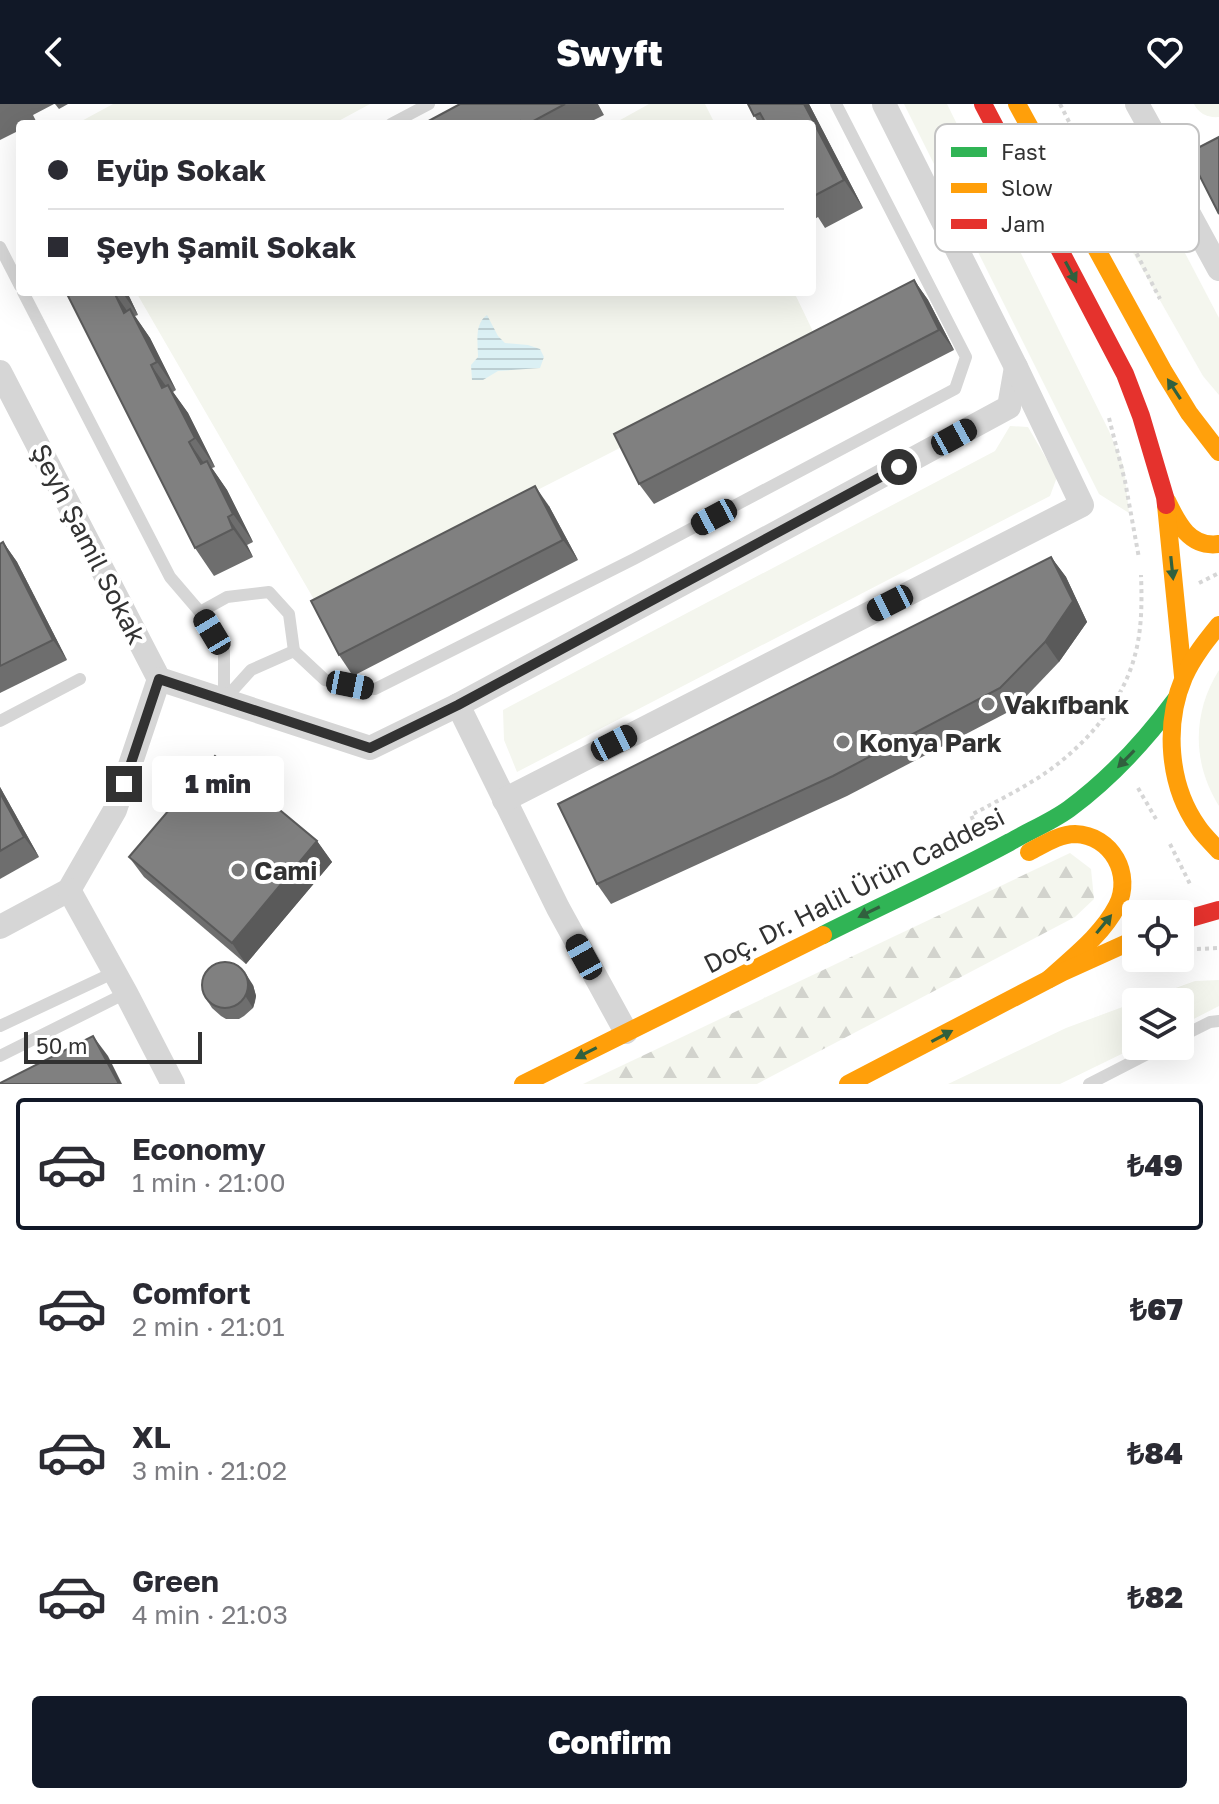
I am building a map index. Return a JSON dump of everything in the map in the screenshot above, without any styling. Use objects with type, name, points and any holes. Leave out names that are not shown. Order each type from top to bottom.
[{"type":"main road","points":[[983,104],[994,124]]},
{"type":"main road","points":[[1017,104],[1028,124]]},
{"type":"main road","points":[[1061,252],[1125,374],[1146,429],[1165,497],[1183,676]]},
{"type":"main road","points":[[1100,252],[1164,373],[1207,439],[1219,452]]},
{"type":"main road","points":[[1165,497],[1176,519],[1195,541],[1211,546],[1219,544]]},
{"type":"main road","points":[[1219,625],[1195,654],[1183,676],[1172,721],[1171,744],[1173,767],[1188,810],[1219,851]]},
{"type":"main road","name":"Doç. Dr. Halil Ürün Caddesi","points":[[523,1084],[989,853],[1066,811],[1122,764],[1152,732],[1176,699]]},
{"type":"main road","points":[[938,877],[999,864],[1054,839],[1074,834],[1092,836],[1108,847],[1119,862],[1123,878],[1122,894],[1114,912],[1049,979]]},
{"type":"main road","points":[[848,1084],[1049,979],[1122,945]]},
{"type":"street","points":[[884,104],[935,206]]},
{"type":"street","points":[[1137,104],[1148,124]]},
{"type":"street","points":[[1199,232],[1219,269]]},
{"type":"street","points":[[504,800],[1082,505],[958,252]]},
{"type":"street","points":[[0,927],[69,890],[115,810],[159,679],[370,748],[458,705],[1009,407],[1016,367]]},
{"type":"street","name":"Şeyh Şamil Sokak","points":[[0,372],[159,679]]},
{"type":"street","points":[[458,705],[558,908],[626,1032]]},
{"type":"street","points":[[69,890],[173,1084]]},
{"type":"lane","points":[[399,120],[429,104]]},
{"type":"lane","points":[[200,612],[227,597],[269,592],[289,614],[294,651],[325,680],[375,689],[634,559],[955,389],[966,357],[836,104]]},
{"type":"lane","points":[[0,247],[16,278]]},
{"type":"lane","points":[[25,296],[170,577],[200,612],[224,651],[224,700]]},
{"type":"lane","points":[[224,700],[251,670],[294,651]]},
{"type":"lane","points":[[0,721],[80,679]]},
{"type":"lane","points":[[0,1026],[120,983]]},
{"type":"lane","points":[[0,1056],[120,983]]},
{"type":"lane","points":[[1194,1030],[1219,1021]]},
{"type":"lane","points":[[1089,1084],[1136,1060]]},
{"type":"lane","points":[[885,1084],[896,1061]]},
{"type":"path","points":[[1060,104],[1070,124]]},
{"type":"path","points":[[1135,252],[1163,306]]},
{"type":"path","points":[[989,853],[971,815],[1043,774],[1072,752],[1097,726],[1118,694],[1134,659],[1142,594],[1138,551],[1118,451],[1105,407]]},
{"type":"path","points":[[1122,764],[1160,825]]},
{"type":"path","points":[[1166,837],[1212,912]]},
{"type":"green space","points":[[113,104],[370,104],[340,120],[83,120]]},
{"type":"green space","points":[[649,104],[705,104],[713,120],[620,120]]},
{"type":"green space","points":[[904,104],[947,104],[957,124],[935,124],[935,166]]},
{"type":"green space","points":[[1194,104],[1219,104],[1219,117],[1204,115]]},
{"type":"green space","points":[[978,252],[1020,252],[1124,467],[1129,513],[1099,494]]},
{"type":"green space","points":[[1132,252],[1184,252],[1219,318],[1219,395],[1203,376]]},
{"type":"green space","points":[[138,296],[796,296],[820,346],[316,603]]},
{"type":"green space","points":[[1010,426],[1028,427],[1057,477],[1050,496],[517,772],[504,740],[503,710],[995,451]]},
{"type":"green space","points":[[1219,670],[1219,806],[1204,773],[1199,738],[1204,703]]},
{"type":"green space","points":[[1070,853],[1091,869],[1094,899],[1075,917],[757,1084],[583,1084]]},
{"type":"green space","points":[[1219,980],[1219,1006],[1194,1019],[1194,988],[1176,988],[1195,981]]},
{"type":"green space","points":[[1122,1007],[1122,1054],[1060,1084],[948,1084],[1066,1028]]},
{"type":"shaded area","points":[[487,315],[505,343],[540,349],[544,357],[540,368],[498,371],[483,380],[472,380],[471,365],[478,357],[478,329]]},
{"type":"building","points":[[460,104],[565,104],[535,120],[430,120]]},
{"type":"building","points":[[748,104],[804,104],[812,120],[764,120],[760,113],[754,116]]},
{"type":"building","points":[[816,127],[844,180],[816,195]]},
{"type":"building","points":[[1219,137],[1219,214],[1199,175],[1199,147]]},
{"type":"building","points":[[914,280],[939,330],[639,484],[614,434]]},
{"type":"building","points":[[68,296],[116,296],[124,313],[130,309],[157,362],[151,365],[162,388],[168,385],[195,438],[189,442],[201,464],[207,461],[233,514],[228,517],[233,529],[195,548]]},
{"type":"building","points":[[535,486],[563,540],[339,655],[311,601]]},
{"type":"building","points":[[3,542],[53,640],[0,666],[0,544]]},
{"type":"building","name":"Konya Park","points":[[1051,557],[1073,601],[1045,642],[1000,688],[833,776],[597,884],[558,804]]},
{"type":"building","name":"Cami","points":[[215,756],[317,841],[232,943],[129,857]]},
{"type":"building","points":[[0,793],[24,837],[0,851]]},
{"type":"building","points":[[225,962],[241,969],[248,985],[241,1001],[225,1008],[209,1001],[202,985],[209,969]]},
{"type":"building","points":[[93,1036],[119,1084],[0,1084],[0,1083]]},
{"type":"traffic: fast","points":[[823,935],[1062,814],[1127,758],[1176,699]]},
{"type":"traffic: slow","points":[[1017,104],[1028,124]]},
{"type":"traffic: slow","points":[[1098,252],[1164,372],[1189,413],[1219,452]]},
{"type":"traffic: slow","points":[[1167,501],[1186,533],[1200,542],[1219,544]]},
{"type":"traffic: slow","points":[[1166,505],[1183,676]]},
{"type":"traffic: slow","points":[[1219,625],[1184,677],[1172,734],[1172,754],[1180,792],[1198,827],[1219,851]]},
{"type":"traffic: slow","points":[[1029,852],[1063,836],[1088,836],[1109,849],[1116,859],[1122,882],[1121,894],[1111,917],[1049,979]]},
{"type":"traffic: slow","points":[[523,1084],[823,935]]},
{"type":"traffic: slow","points":[[848,1084],[1063,972],[1122,945]]},
{"type":"traffic: jam","points":[[983,104],[994,124]]},
{"type":"traffic: jam","points":[[1061,252],[1125,374],[1141,416],[1166,505]]},
{"type":"traffic: jam","points":[[1194,917],[1219,910]]},
{"type":"place","name":"Vakıfbank","points":[[988,704]]},
{"type":"place","name":"Konya Park","points":[[843,742]]},
{"type":"place","name":"Cami","points":[[238,870]]},
{"type":"route","points":[[124,784],[159,679],[370,748],[458,705],[899,467]]}]
